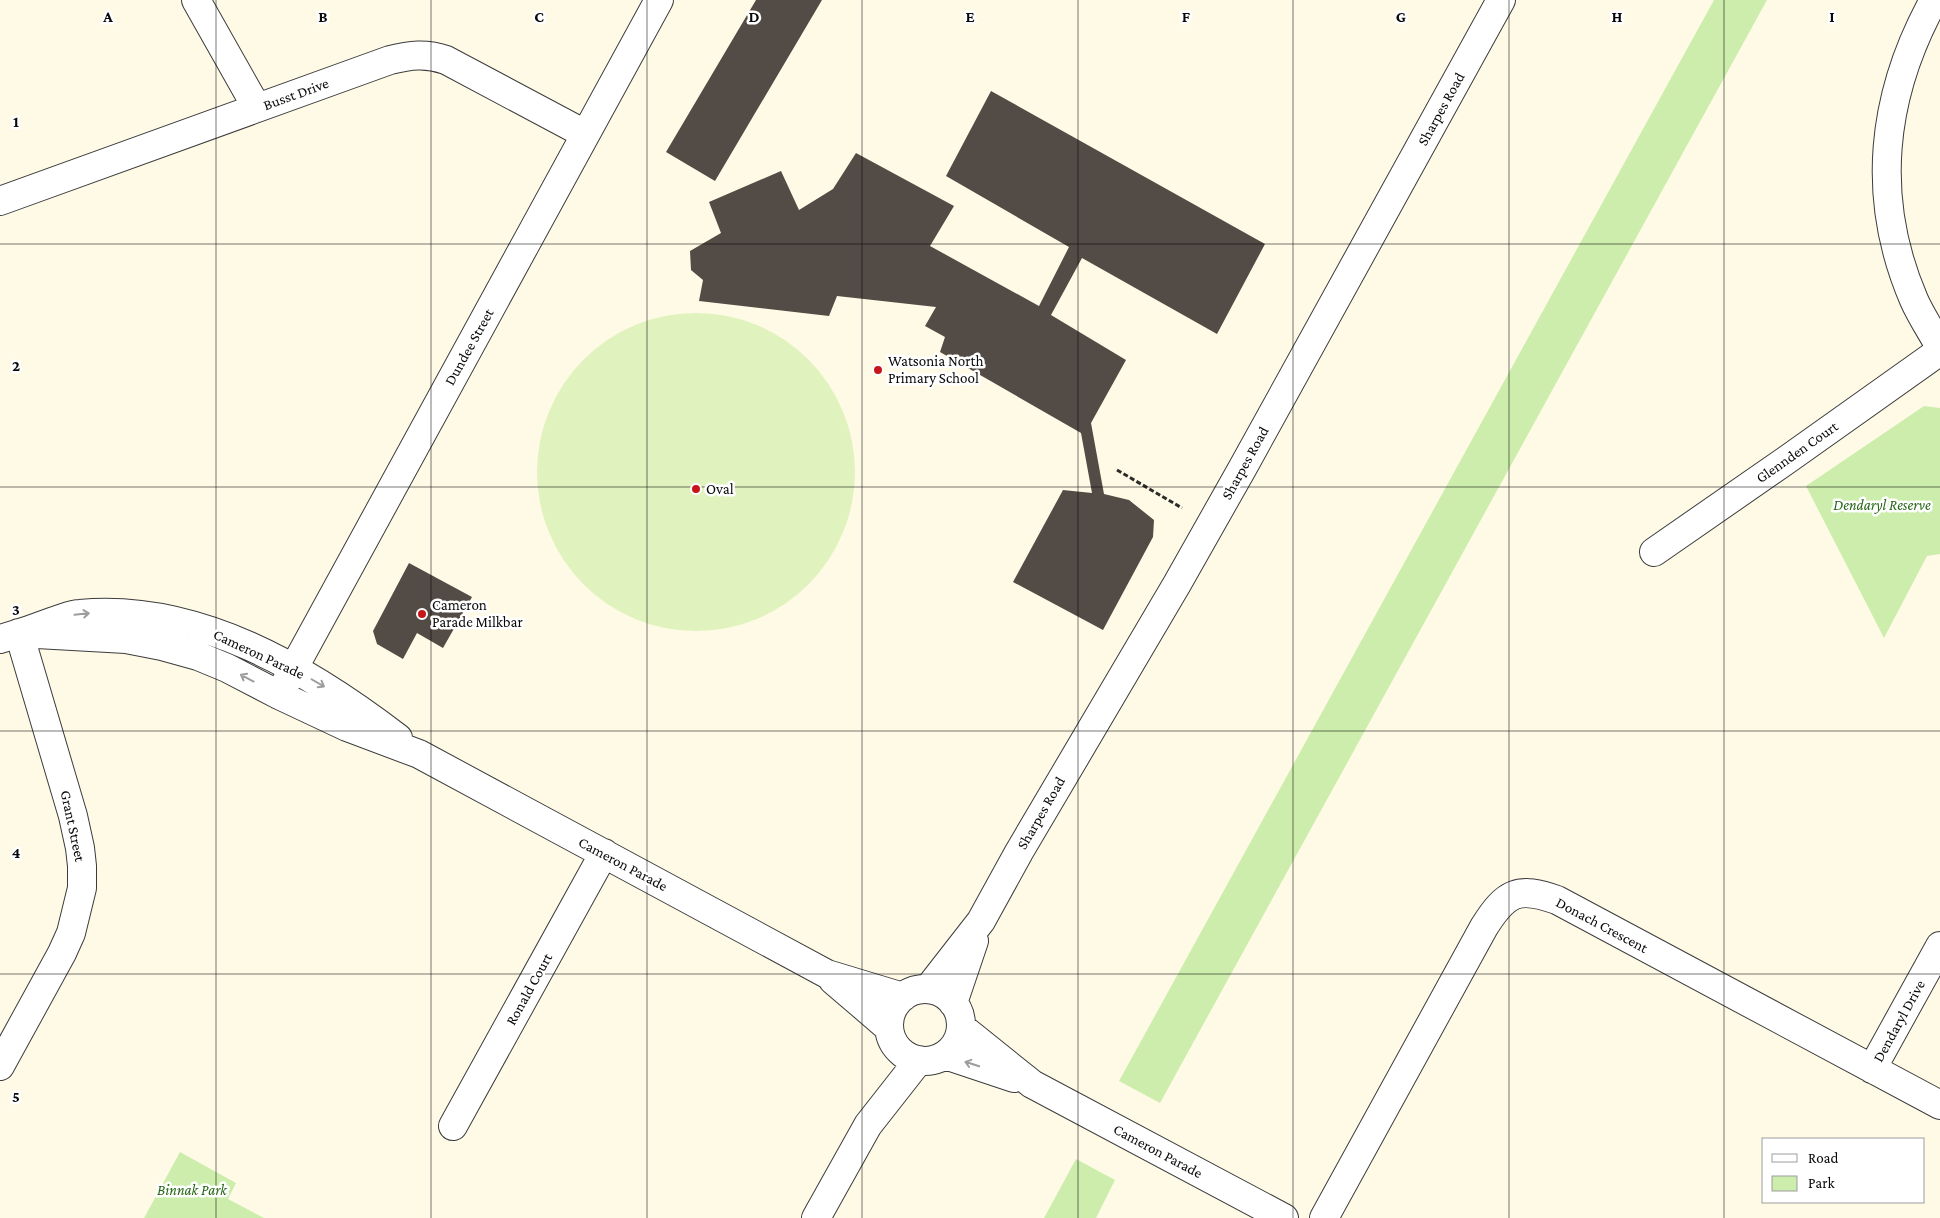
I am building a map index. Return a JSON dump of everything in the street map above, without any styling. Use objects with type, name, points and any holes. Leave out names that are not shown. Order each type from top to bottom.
[{"type":"street","points":[[196,0],[257,108]]},
{"type":"street","name":"Dundee Street","points":[[279,695],[659,0]]},
{"type":"street","name":"Sharpes Road","points":[[928,989],[981,921],[1018,852],[1238,477],[1500,0]]},
{"type":"street","points":[[1934,0],[1908,54],[1896,90],[1887,156],[1891,229],[1915,301],[1940,349]]},
{"type":"street","name":"Busst Drive","points":[[0,201],[390,60],[417,54],[432,55],[446,60],[585,134]]},
{"type":"street","name":"Glennden Court","points":[[1654,552],[1788,459],[1940,349]]},
{"type":"street","name":"Cameron Parade","points":[[10,636],[77,614],[115,612],[161,617],[204,628],[237,641],[293,668],[357,706],[419,754]]},
{"type":"street","name":"Cameron Parade","points":[[10,636],[126,639],[198,656],[227,668],[347,727],[419,754],[827,974],[902,997]]},
{"type":"street","name":"Grant Street","points":[[0,1066],[62,954],[71,933],[82,888],[80,848],[73,816],[10,636]]},
{"type":"street","name":"Ronald Court","points":[[454,1126],[604,853]]},
{"type":"street","name":"Donach Crescent","points":[[1324,1218],[1484,926],[1496,907],[1515,894],[1541,894],[1557,900],[1940,1105]]},
{"type":"street","name":"Sharpes Road","points":[[957,1015],[981,921]]},
{"type":"street","name":"Dendaryl Drive","points":[[1872,1069],[1940,946]]},
{"type":"street","name":"Cameron Parade","points":[[827,974],[892,1037]]},
{"type":"street","points":[[816,1218],[868,1124],[892,1037],[890,1016],[894,1005],[910,992],[928,989],[938,991],[957,1015],[958,1038],[952,1048],[932,1058],[868,1124]]},
{"type":"street","name":"Cameron Parade","points":[[957,1015],[1032,1084]]},
{"type":"street","points":[[892,1037],[902,1053],[932,1058]]},
{"type":"street","name":"Cameron Parade","points":[[932,1058],[1032,1084],[1284,1218]]},
{"type":"path","points":[[1116,470],[1182,508]]},
{"type":"green space","points":[[1714,0],[1767,0],[1160,1103],[1119,1081]]},
{"type":"green space","name":"Oval","points":[[696,313],[727,316],[757,325],[797,349],[819,371],[843,411],[852,441],[855,472],[852,503],[843,533],[819,573],[797,595],[757,619],[727,628],[696,631],[665,628],[635,619],[595,595],[573,573],[549,533],[540,503],[537,472],[540,441],[549,411],[573,371],[595,349],[635,325],[665,316]]},
{"type":"green space","name":"Dendaryl Reserve","points":[[1924,406],[1940,408],[1940,554],[1927,556],[1884,638],[1806,486]]},
{"type":"green space","name":"Binnak Park","points":[[180,1152],[236,1183],[228,1199],[264,1218],[144,1218]]},
{"type":"green space","points":[[1076,1159],[1115,1180],[1096,1218],[1044,1218]]},
{"type":"building","points":[[756,0],[822,0],[715,181],[666,152]]},
{"type":"building","points":[[991,91],[1265,244],[1217,334],[1082,258],[1051,315],[1126,360],[1091,423],[1104,494],[1129,500],[1154,520],[1153,537],[1103,630],[1013,582],[1063,490],[1092,493],[1081,433],[940,352],[945,337],[925,326],[936,307],[837,296],[829,316],[699,301],[703,280],[691,270],[690,251],[721,233],[709,202],[781,171],[799,210],[833,189],[856,153],[954,206],[930,246],[1039,306],[1069,247],[946,176]]},
{"type":"building","name":"Cameron Parade Milkbar","points":[[409,563],[472,597],[443,648],[417,633],[403,659],[377,644],[373,631]]},
{"type":"place","name":"Watsonia North Primary School","points":[[878,370]]},
{"type":"place","name":"Oval","points":[[696,489]]},
{"type":"place","name":"Cameron Parade Milkbar","points":[[422,614]]}]
